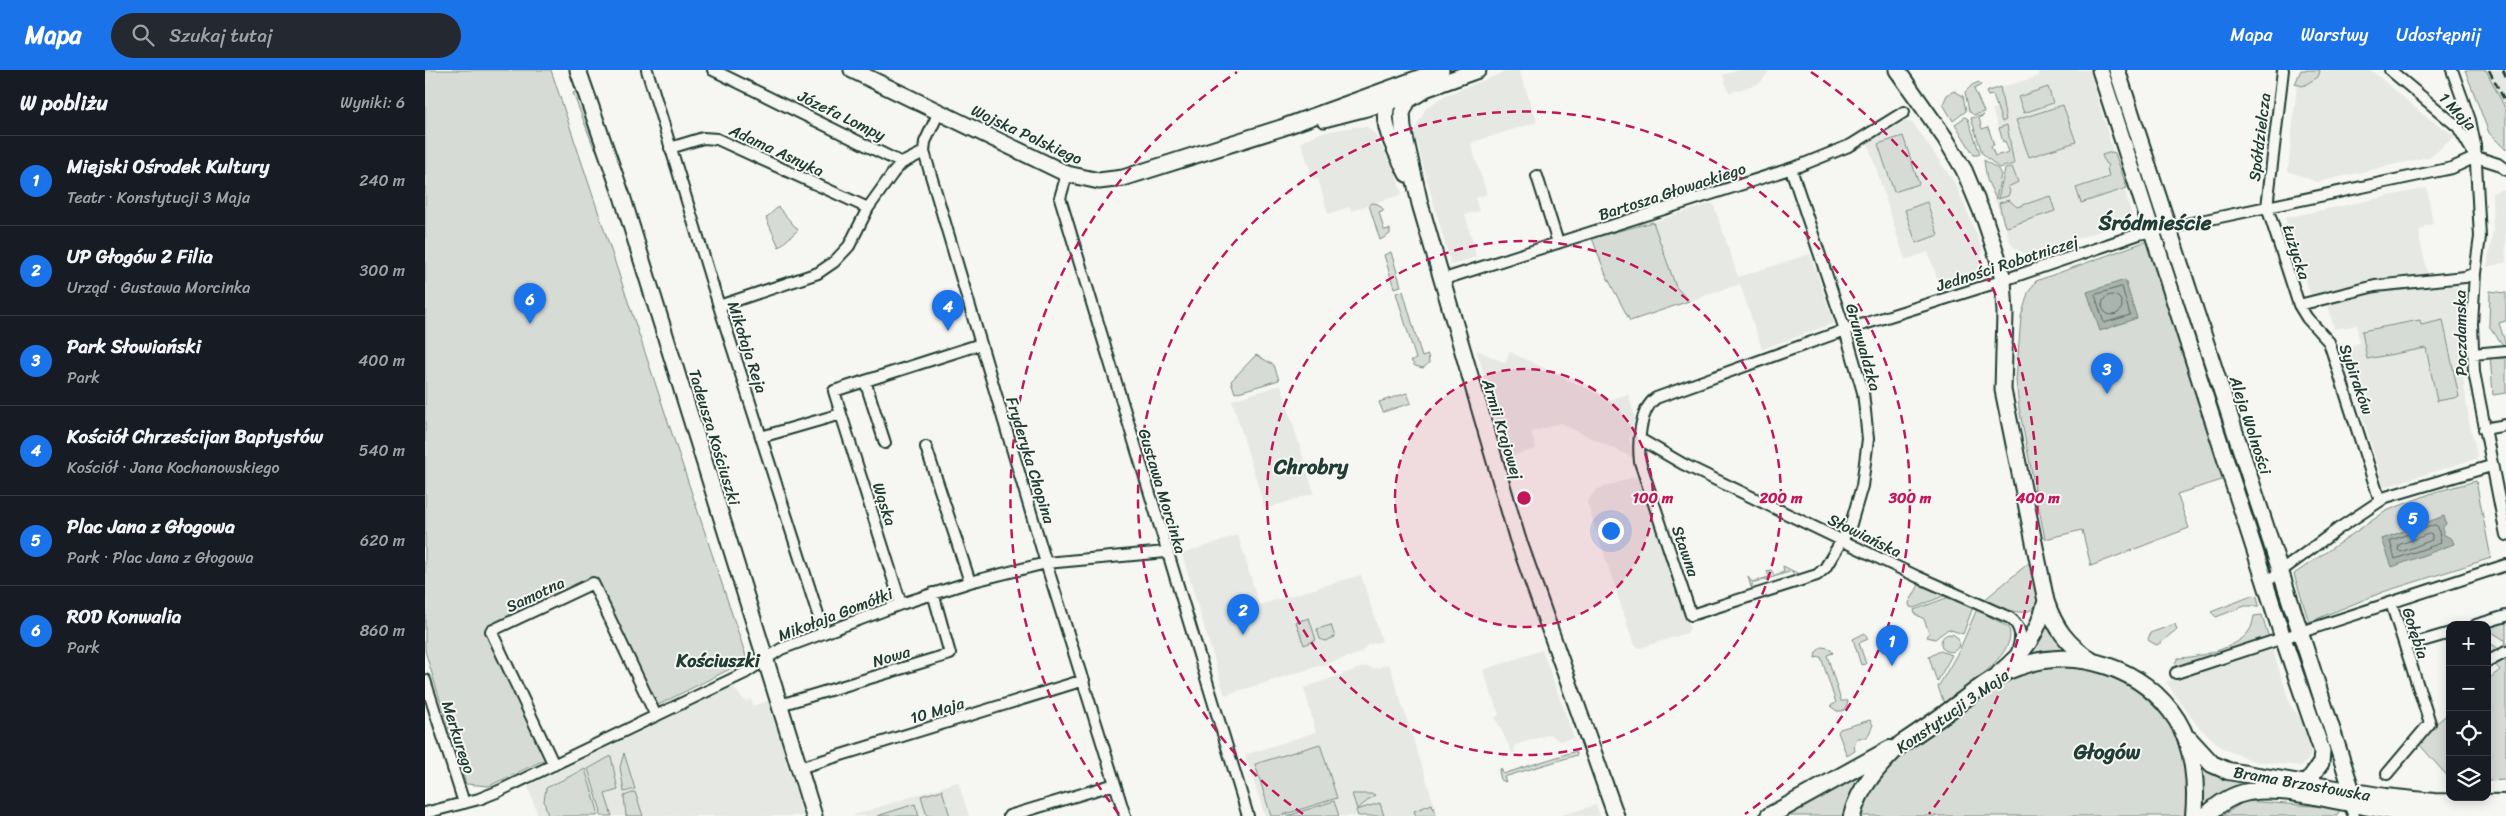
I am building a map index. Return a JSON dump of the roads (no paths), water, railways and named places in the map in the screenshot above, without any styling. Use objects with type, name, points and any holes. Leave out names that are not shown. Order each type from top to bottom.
[{"type":"main road","name":"Konstytucji 3 Maja","points":[[1852,816],[1867,784],[1901,744],[2005,672],[2029,663],[2065,658],[2091,660],[2126,674],[2147,688],[2166,705],[2179,722],[2193,765],[2194,816]]},
{"type":"main road","name":"Brama Brzostowska","points":[[2179,722],[2195,748],[2219,768],[2307,782],[2352,804],[2506,803]]},
{"type":"main road","points":[[1769,816],[1901,744]]},
{"type":"main road","name":"Brama Brzostowska","points":[[2206,816],[2232,797],[2259,790],[2300,794],[2352,804],[2379,813],[2453,816],[2506,815]]},
{"type":"street","name":"Tadeusza Kościuszki","points":[[578,70],[622,196],[814,816]]},
{"type":"street","name":"Mikołaja Reja","points":[[647,70],[719,306],[824,633]]},
{"type":"street","name":"Józefa Lompy","points":[[713,70],[902,163]]},
{"type":"street","name":"Wojska Polskiego","points":[[852,70],[1067,174],[1099,182],[1123,178],[1421,84],[1478,70]]},
{"type":"street","name":"Wojska Polskiego","points":[[1356,106],[1386,103],[1421,84],[1441,70]]},
{"type":"street","points":[[1897,70],[1945,138],[1964,170],[1985,220],[2003,280],[2003,390],[2046,601],[2056,629],[2068,643],[2091,660]]},
{"type":"street","points":[[2100,70],[2265,583],[2322,751],[2321,763],[2307,782]]},
{"type":"street","name":"Aleja Wolności","points":[[2117,70],[2301,633],[2352,804]]},
{"type":"street","name":"Spółdzielcza","points":[[2267,207],[2283,70]]},
{"type":"street","name":"1 Maja","points":[[2390,70],[2458,127],[2476,157]]},
{"type":"street","name":"Poczdamska","points":[[2452,70],[2473,131],[2476,157],[2479,237],[2475,273],[2473,354],[2484,429],[2506,535]]},
{"type":"street","name":"Armii Krajowej","points":[[1396,131],[1404,106],[1421,84]]},
{"type":"street","name":"Armii Krajowej","points":[[1386,103],[1392,108],[1396,131],[1419,200],[1525,562],[1616,813]]},
{"type":"street","points":[[1356,106],[1396,131]]},
{"type":"street","points":[[719,306],[818,273],[844,254],[853,241],[868,208],[902,163],[924,152],[925,142],[939,112]]},
{"type":"street","name":"Bartosza Głowackiego","points":[[1441,280],[1791,169],[1851,145],[1904,112]]},
{"type":"street","name":"Adama Asnyka","points":[[670,148],[703,138],[717,139],[868,208]]},
{"type":"street","name":"Fryderyka Chopina","points":[[924,152],[1046,563],[1125,816]]},
{"type":"street","points":[[2476,157],[2498,164],[2506,170]]},
{"type":"street","name":"Jedności Robotniczej","points":[[1640,439],[1645,412],[1648,406],[1657,398],[1845,330],[2167,226],[2452,168],[2476,157]]},
{"type":"street","name":"Grunwaldzka","points":[[1691,615],[1817,575],[1825,568],[1854,518],[1861,492],[1866,463],[1867,439],[1863,392],[1845,330],[1791,169]]},
{"type":"street","name":"Gustawa Morcinka","points":[[1067,174],[1060,198],[1244,815]]},
{"type":"street","points":[[1537,176],[1558,243]]},
{"type":"street","name":"Łużycka","points":[[2267,207],[2299,305]]},
{"type":"street","points":[[2299,305],[2375,286],[2465,277],[2475,273]]},
{"type":"street","name":"Sybiraków","points":[[2299,305],[2307,318],[2329,342],[2380,501]]},
{"type":"street","points":[[885,443],[865,381],[981,344]]},
{"type":"street","points":[[2473,354],[2506,351]]},
{"type":"street","name":"Wąska","points":[[865,381],[834,391],[901,604]]},
{"type":"street","points":[[761,436],[841,414]]},
{"type":"street","points":[[2484,429],[2506,425]]},
{"type":"street","name":"Słowiańska","points":[[1640,439],[1683,464],[2010,618],[2015,622],[2021,634],[2021,642],[2013,661]]},
{"type":"street","name":"Stawna","points":[[1640,439],[1639,453],[1642,470],[1691,615]]},
{"type":"street","points":[[926,447],[970,582]]},
{"type":"street","points":[[2265,583],[2380,501],[2400,492],[2491,466]]},
{"type":"street","name":"Mikołaja Gomółki","points":[[425,813],[493,793],[745,673],[781,649],[901,604],[970,582],[1046,563],[1166,552]]},
{"type":"street","points":[[2176,673],[2506,565]]},
{"type":"street","name":"Samotna","points":[[554,765],[491,631],[593,583],[656,716]]},
{"type":"street","name":"Nowa","points":[[780,705],[950,654],[933,594]]},
{"type":"street","points":[[1988,682],[2013,661],[2033,637],[2046,601]]},
{"type":"street","name":"Gołębia","points":[[2387,774],[2430,723],[2391,603]]},
{"type":"street","points":[[2489,621],[2506,616]]},
{"type":"street","points":[[2405,646],[2446,634]]},
{"type":"street","points":[[2491,660],[2506,652]]},
{"type":"street","name":"Merkurego","points":[[425,680],[464,803]]},
{"type":"street","name":"10 Maja","points":[[799,768],[1084,680]]},
{"type":"street","points":[[1009,816],[1115,784]]},
{"type":"water","points":[[2125,280],[2137,318],[2100,331],[2087,292]]},
{"type":"water","points":[[2444,516],[2446,524],[2443,527],[2443,534],[2452,539],[2454,544],[2392,567],[2382,539]]},
{"type":"railway","points":[[2489,70],[2506,103]]},
{"type":"railway","points":[[2503,70],[2506,77]]},
{"type":"place","name":"ROD Konwalia","points":[[530,324]]},
{"type":"place","name":"Kościół Chrześcijan Baptystów","points":[[948,331]]},
{"type":"place","name":"Park Słowiański","points":[[2107,394]]},
{"type":"place","name":"Plac Jana z Głogowa","points":[[2413,543]]},
{"type":"place","name":"UP Głogów 2 Filia","points":[[1243,635]]},
{"type":"place","name":"Miejski Ośrodek Kultury","points":[[1892,666]]},
{"type":"district","name":"Śródmieście","points":[[2155,223]]},
{"type":"district","name":"Chrobry","points":[[1311,467]]},
{"type":"district","name":"Kościuszki","points":[[718,661]]},
{"type":"district","name":"Głogów","points":[[2107,752]]}]
